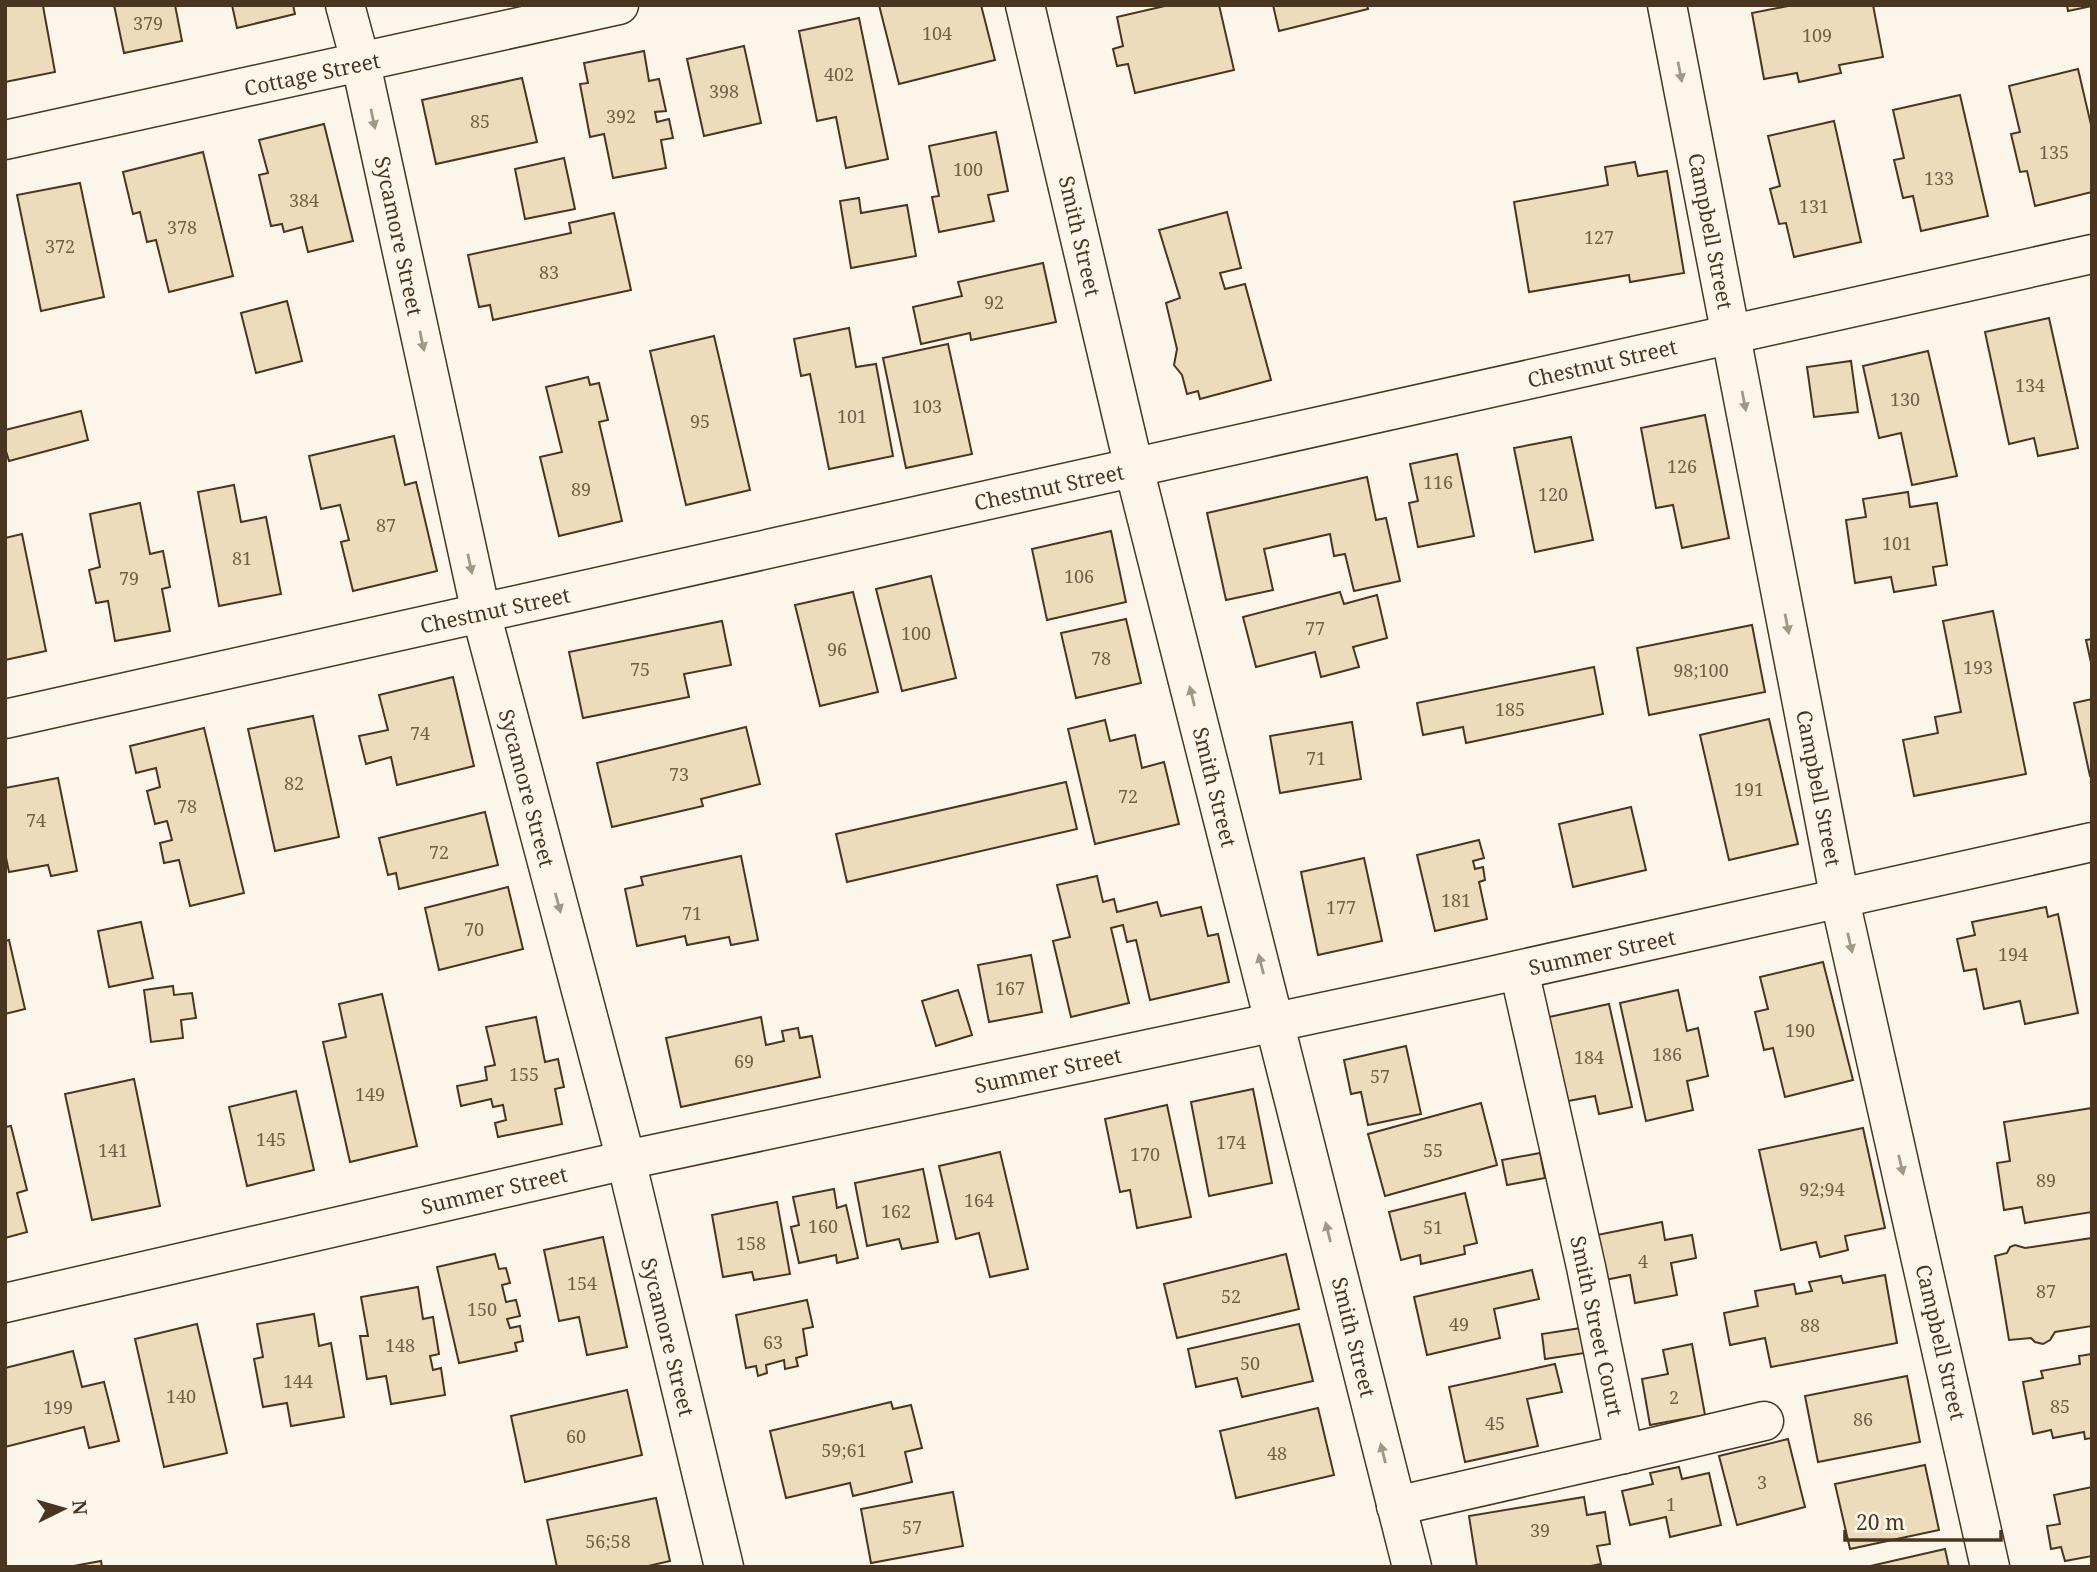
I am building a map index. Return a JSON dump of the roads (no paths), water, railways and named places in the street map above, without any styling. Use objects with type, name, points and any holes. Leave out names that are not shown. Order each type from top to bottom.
[{"type":"street","name":"Sycamore Street","points":[[345,5],[361,64],[481,612],[626,1160],[724,1567]]},
{"type":"street","name":"Cottage Street","points":[[5,140],[361,64],[619,5]]},
{"type":"street","name":"Smith Street","points":[[1025,5],[1134,468],[1412,1567]]},
{"type":"street","name":"Campbell Street","points":[[1667,5],[1840,900],[1990,1567]]},
{"type":"street","name":"Chestnut Street","points":[[5,719],[2092,254]]},
{"type":"street","name":"Summer Street","points":[[5,1303],[626,1160],[1275,1023],[1840,900],[2092,842]]},
{"type":"street","name":"Smith Street Court","points":[[1519,970],[1586,1267],[1624,1454]]},
{"type":"street","points":[[1396,1506],[1764,1421]]}]
